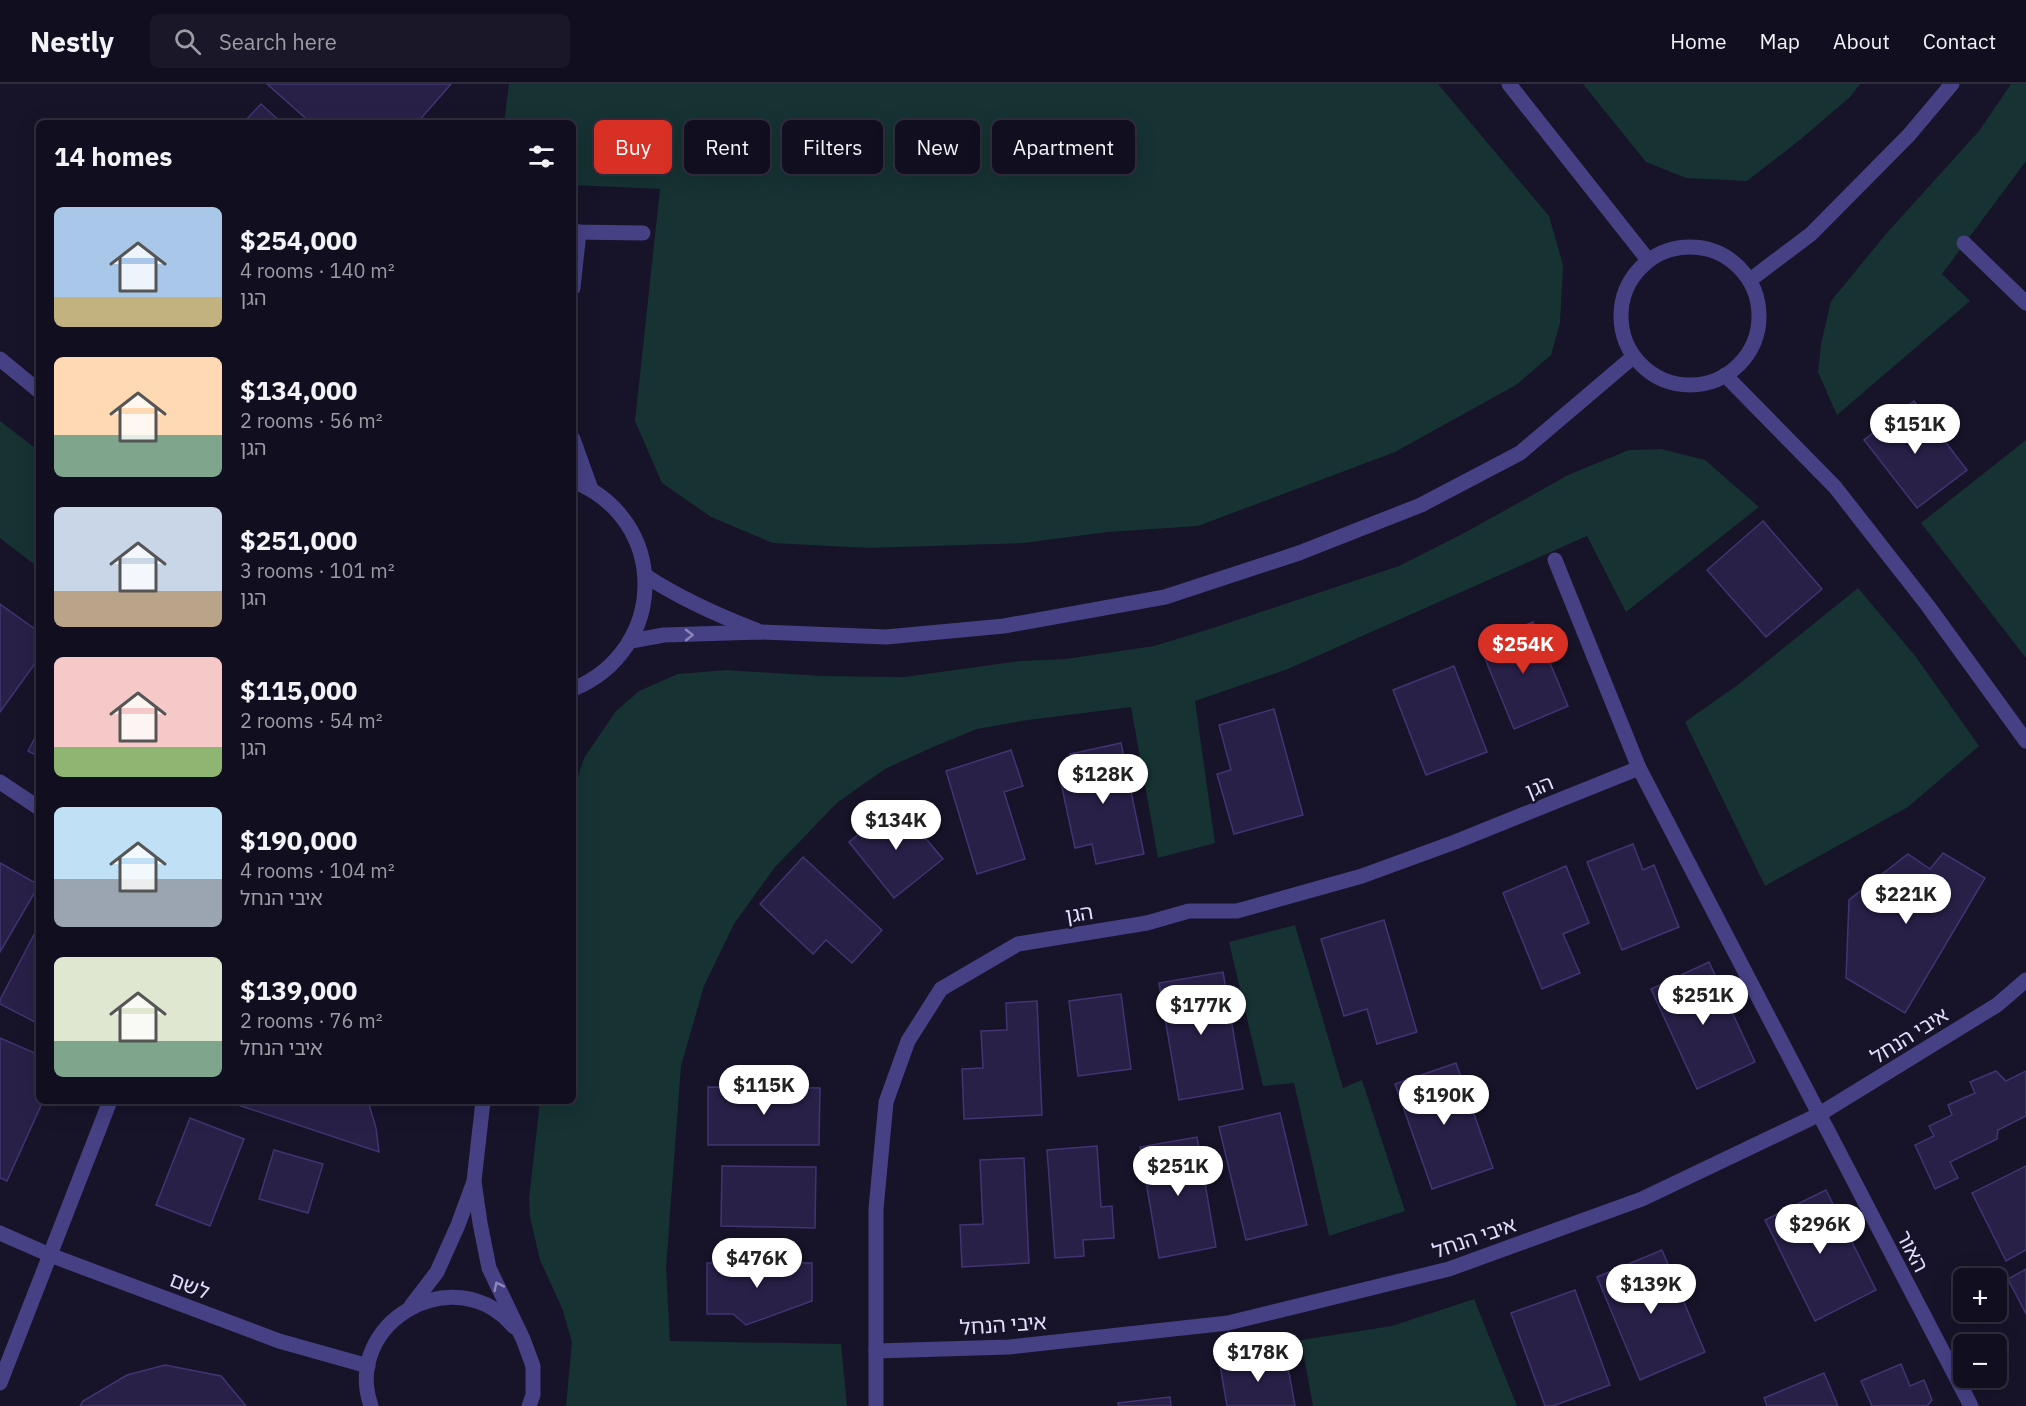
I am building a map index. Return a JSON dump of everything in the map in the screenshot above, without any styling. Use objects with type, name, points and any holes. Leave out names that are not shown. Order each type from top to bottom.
[{"type":"street","points":[[1509,84],[1648,260]]},
{"type":"street","points":[[1750,280],[1811,234],[1909,135],[1952,84]]},
{"type":"street","points":[[576,232],[643,233]]},
{"type":"street","points":[[1964,243],[2026,303]]},
{"type":"street","points":[[1691,246],[1708,249],[1729,258],[1750,280],[1758,303],[1758,326],[1751,349],[1725,375],[1706,383],[1693,385],[1669,382],[1649,372],[1633,357],[1621,327],[1622,303],[1630,279],[1648,260],[1668,249],[1691,246]]},
{"type":"street","points":[[631,642],[664,635],[762,632],[886,638],[1004,626],[1165,597],[1299,553],[1421,505],[1520,453],[1633,357]]},
{"type":"street","points":[[0,358],[36,388]]},
{"type":"street","points":[[1725,375],[1834,487],[1928,606],[2026,741]]},
{"type":"street","points":[[576,448],[591,489]]},
{"type":"street","points":[[576,483],[591,489],[623,517],[637,540],[646,576],[644,605],[631,642],[617,660],[590,682],[576,688]]},
{"type":"street","points":[[1555,560],[1639,768],[1818,1115]]},
{"type":"street","points":[[646,576],[708,611],[762,632]]},
{"type":"street","name":"הגן","points":[[876,1406],[876,1209],[886,1102],[908,1041],[941,989],[1018,944],[1147,923],[1189,911],[1237,911],[1362,876],[1455,842],[1639,768]]},
{"type":"street","points":[[0,782],[36,806]]},
{"type":"street","name":"איבי הנחל","points":[[876,1351],[1009,1347],[1228,1323],[1449,1269],[1642,1199],[1818,1115],[1997,1005],[2026,980]]},
{"type":"street","points":[[0,1383],[109,1104]]},
{"type":"street","points":[[408,1310],[437,1272],[474,1181],[483,1104]]},
{"type":"street","name":"האור","points":[[1818,1115],[1971,1406]]},
{"type":"street","points":[[474,1181],[489,1268],[524,1339],[533,1366],[533,1395],[529,1406]]},
{"type":"street","name":"לשם","points":[[0,1233],[50,1255],[279,1341],[368,1366]]},
{"type":"street","points":[[371,1406],[368,1396],[368,1366],[378,1339],[397,1317],[422,1302],[451,1297],[479,1302],[505,1316],[524,1339]]},
{"type":"green space","points":[[509,84],[1438,84],[1549,216],[1563,265],[1560,323],[1551,355],[1516,385],[1395,452],[1198,526],[1108,532],[1023,543],[868,548],[773,543],[711,517],[662,483],[635,421],[660,189],[576,185],[576,120],[504,120]]},
{"type":"green space","points":[[1583,84],[1860,84],[1850,97],[1747,181],[1686,178],[1646,162]]},
{"type":"green space","points":[[2011,84],[2026,84],[2026,161],[1942,274],[1970,301],[1837,415],[1818,372],[1821,344],[1831,301],[1886,234],[1979,131]]},
{"type":"green space","points":[[0,421],[36,449],[36,566],[0,538]]},
{"type":"green space","points":[[2026,440],[2026,658],[1921,523]]},
{"type":"green space","points":[[1661,449],[1705,460],[1759,507],[1626,612],[1587,536],[1288,669],[1195,701],[1215,843],[1158,858],[1131,707],[977,729],[885,769],[838,802],[775,867],[734,924],[704,986],[681,1066],[666,1268],[670,1341],[841,1344],[847,1406],[566,1406],[572,1342],[562,1308],[540,1260],[530,1217],[529,1199],[540,1104],[576,1104],[576,782],[584,758],[616,711],[639,691],[678,674],[726,670],[822,676],[904,677],[1020,661],[1066,659],[1154,646],[1399,566],[1468,531],[1568,475],[1629,450]]},
{"type":"green space","points":[[1858,588],[1916,657],[1979,746],[1908,807],[1765,886],[1685,722],[1739,684]]},
{"type":"green space","points":[[1295,925],[1343,1088],[1362,1080],[1405,1211],[1329,1236],[1294,1083],[1263,1086],[1229,942]]},
{"type":"green space","points":[[1474,1299],[1517,1406],[1313,1406],[1301,1340],[1392,1326]]},
{"type":"building","points":[[267,84],[451,84],[420,120],[308,120]]},
{"type":"building","points":[[261,104],[279,120],[246,120]]},
{"type":"building","points":[[1914,401],[1967,470],[1917,508],[1864,440]]},
{"type":"building","points":[[1763,521],[1822,589],[1766,637],[1707,570]]},
{"type":"building","points":[[0,604],[36,630],[36,662],[0,712]]},
{"type":"building","points":[[1533,622],[1568,706],[1514,729],[1479,644]]},
{"type":"building","points":[[1454,666],[1487,752],[1426,775],[1393,690]]},
{"type":"building","points":[[1274,709],[1303,815],[1234,834],[1217,774],[1231,770],[1219,725]]},
{"type":"building","points":[[36,736],[36,755],[28,751]]},
{"type":"building","points":[[1121,743],[1144,854],[1096,864],[1092,844],[1075,848],[1061,783],[1075,781],[1070,754]]},
{"type":"building","points":[[1011,750],[1023,786],[1004,792],[1025,859],[977,874],[946,771]]},
{"type":"building","points":[[896,803],[943,859],[894,898],[849,842]]},
{"type":"building","points":[[1633,844],[1643,870],[1654,865],[1679,927],[1622,950],[1587,862]]},
{"type":"building","points":[[1943,853],[1985,878],[1905,1013],[1846,978],[1849,900],[1908,854],[1930,869]]},
{"type":"building","points":[[803,857],[882,930],[852,963],[826,940],[813,954],[760,904]]},
{"type":"building","points":[[0,863],[36,883],[36,890],[0,952]]},
{"type":"building","points":[[1566,866],[1589,923],[1563,934],[1580,973],[1542,989],[1503,893]]},
{"type":"building","points":[[1384,920],[1417,1032],[1377,1044],[1367,1009],[1344,1016],[1321,939]]},
{"type":"building","points":[[36,931],[36,1022],[0,1004]]},
{"type":"building","points":[[1709,962],[1755,1062],[1697,1089],[1651,989]]},
{"type":"building","points":[[1223,972],[1243,1089],[1179,1100],[1159,983]]},
{"type":"building","points":[[1121,994],[1131,1069],[1078,1076],[1069,1001]]},
{"type":"building","points":[[1037,1001],[1042,1115],[964,1119],[962,1069],[983,1068],[981,1031],[1007,1030],[1006,1003]]},
{"type":"building","points":[[0,1038],[36,1054],[36,1104],[42,1104],[7,1181],[0,1178]]},
{"type":"building","points":[[1456,1063],[1493,1168],[1432,1189],[1395,1084]]},
{"type":"building","points":[[1996,1071],[2006,1081],[2026,1071],[2026,1116],[1998,1130],[1997,1139],[1950,1162],[1958,1178],[1935,1189],[1915,1145],[1934,1136],[1929,1126],[1952,1115],[1948,1105],[1975,1093],[1970,1082]]},
{"type":"building","points":[[708,1087],[820,1088],[819,1145],[708,1145]]},
{"type":"building","points":[[235,1104],[369,1104],[376,1128],[379,1152]]},
{"type":"building","points":[[1280,1113],[1307,1225],[1246,1240],[1219,1127]]},
{"type":"building","points":[[190,1118],[244,1139],[210,1226],[156,1205]]},
{"type":"building","points":[[1197,1137],[1216,1247],[1159,1258],[1140,1147]]},
{"type":"building","points":[[1097,1146],[1101,1207],[1112,1206],[1114,1238],[1083,1240],[1084,1256],[1055,1258],[1047,1150]]},
{"type":"building","points":[[274,1150],[323,1164],[308,1213],[259,1199]]},
{"type":"building","points":[[1024,1158],[1029,1263],[962,1267],[960,1225],[983,1224],[980,1160]]},
{"type":"building","points":[[722,1166],[816,1167],[815,1228],[721,1226]]},
{"type":"building","points":[[2026,1166],[2026,1250],[2006,1261],[1972,1193]]},
{"type":"building","points":[[1826,1190],[1876,1290],[1815,1321],[1765,1220]]},
{"type":"building","points":[[1662,1250],[1705,1352],[1640,1380],[1597,1277]]},
{"type":"building","points":[[707,1263],[812,1263],[812,1301],[746,1325],[733,1314],[707,1314]]},
{"type":"building","points":[[2026,1269],[2026,1314],[2008,1279]]},
{"type":"building","points":[[1575,1290],[1610,1385],[1553,1406],[1545,1406],[1511,1313]]},
{"type":"building","points":[[1264,1356],[1287,1362],[1295,1406],[1227,1406],[1220,1365]]},
{"type":"building","points":[[1901,1364],[1910,1386],[1924,1380],[1932,1400],[1927,1406],[1872,1406],[1861,1381]]},
{"type":"building","points":[[165,1365],[221,1376],[246,1406],[80,1406],[83,1401],[127,1375]]},
{"type":"building","points":[[1824,1373],[1838,1406],[1767,1406],[1764,1398]]},
{"type":"building","points":[[1170,1397],[1171,1406],[1118,1406],[1118,1403]]}]
